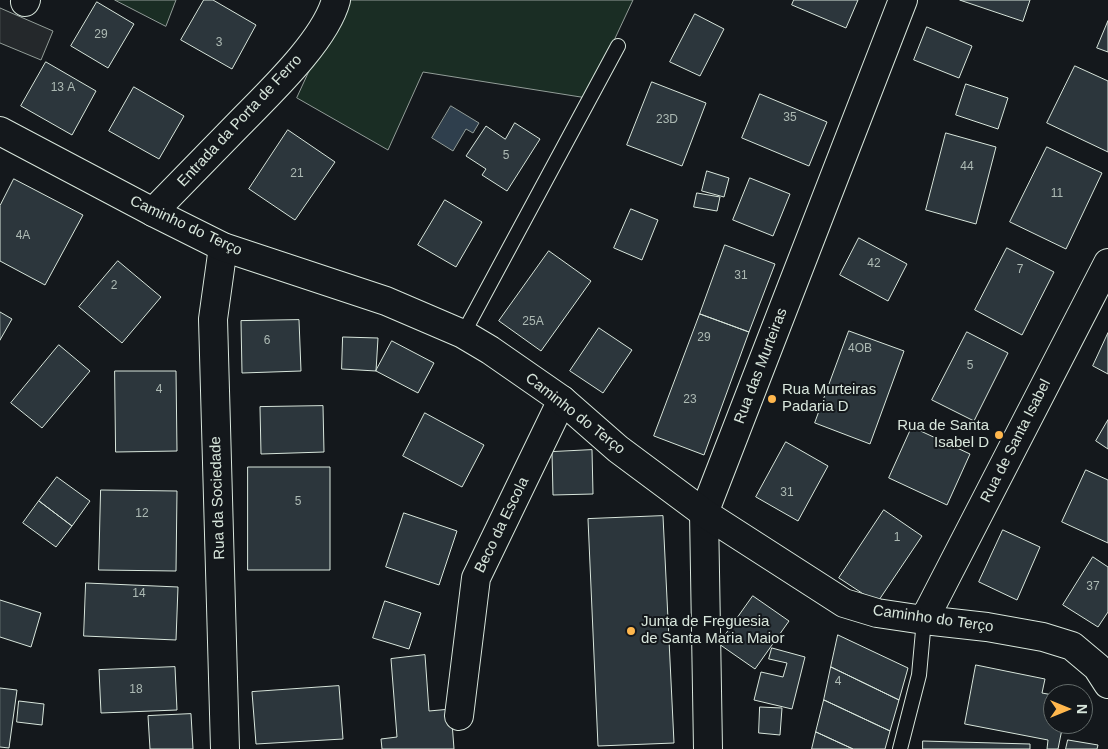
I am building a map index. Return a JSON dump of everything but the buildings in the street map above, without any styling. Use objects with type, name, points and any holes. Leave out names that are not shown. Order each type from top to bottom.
[{"type":"street","name":"Entrada da Porta de Ferro","points":[[153,212],[277,85],[317,37],[333,12],[336,0]]},
{"type":"street","name":"Rua das Murteiras","points":[[708,749],[704,512],[903,0]]},
{"type":"street","name":"Caminho do Terço","points":[[0,131],[223,247],[386,301],[463,334],[490,350],[562,400],[618,449],[704,512],[844,603],[877,613],[987,627],[1043,637],[1072,646],[1097,668],[1108,684]]},
{"type":"street","name":"Rua da Sociedade","points":[[223,247],[213,319],[225,749]]},
{"type":"street","name":"Rua de Santa Isabel","points":[[924,620],[1108,262]]},
{"type":"street","name":"Beco da Escola","points":[[459,716],[476,578],[562,400]]},
{"type":"lane","points":[[463,334],[618,46]]},
{"type":"lane","points":[[900,749],[919,676],[924,620]]},
{"type":"green space","points":[[115,0],[176,0],[166,26]]},
{"type":"green space","points":[[342,0],[633,0],[587,98],[423,72],[388,150],[297,98]]},
{"type":"shaded area","points":[[0,8],[53,31],[41,60],[0,43]]},
{"type":"water","points":[[451,106],[479,123],[473,133],[466,129],[453,151],[432,138]]},
{"type":"place","name":"Rua Murteiras Padaria D","points":[[772,399]]},
{"type":"place","name":"Rua de Santa Isabel D","points":[[999,435]]},
{"type":"place","name":"Junta de Freguesia de Santa Maria Maior","points":[[631,631]]}]
